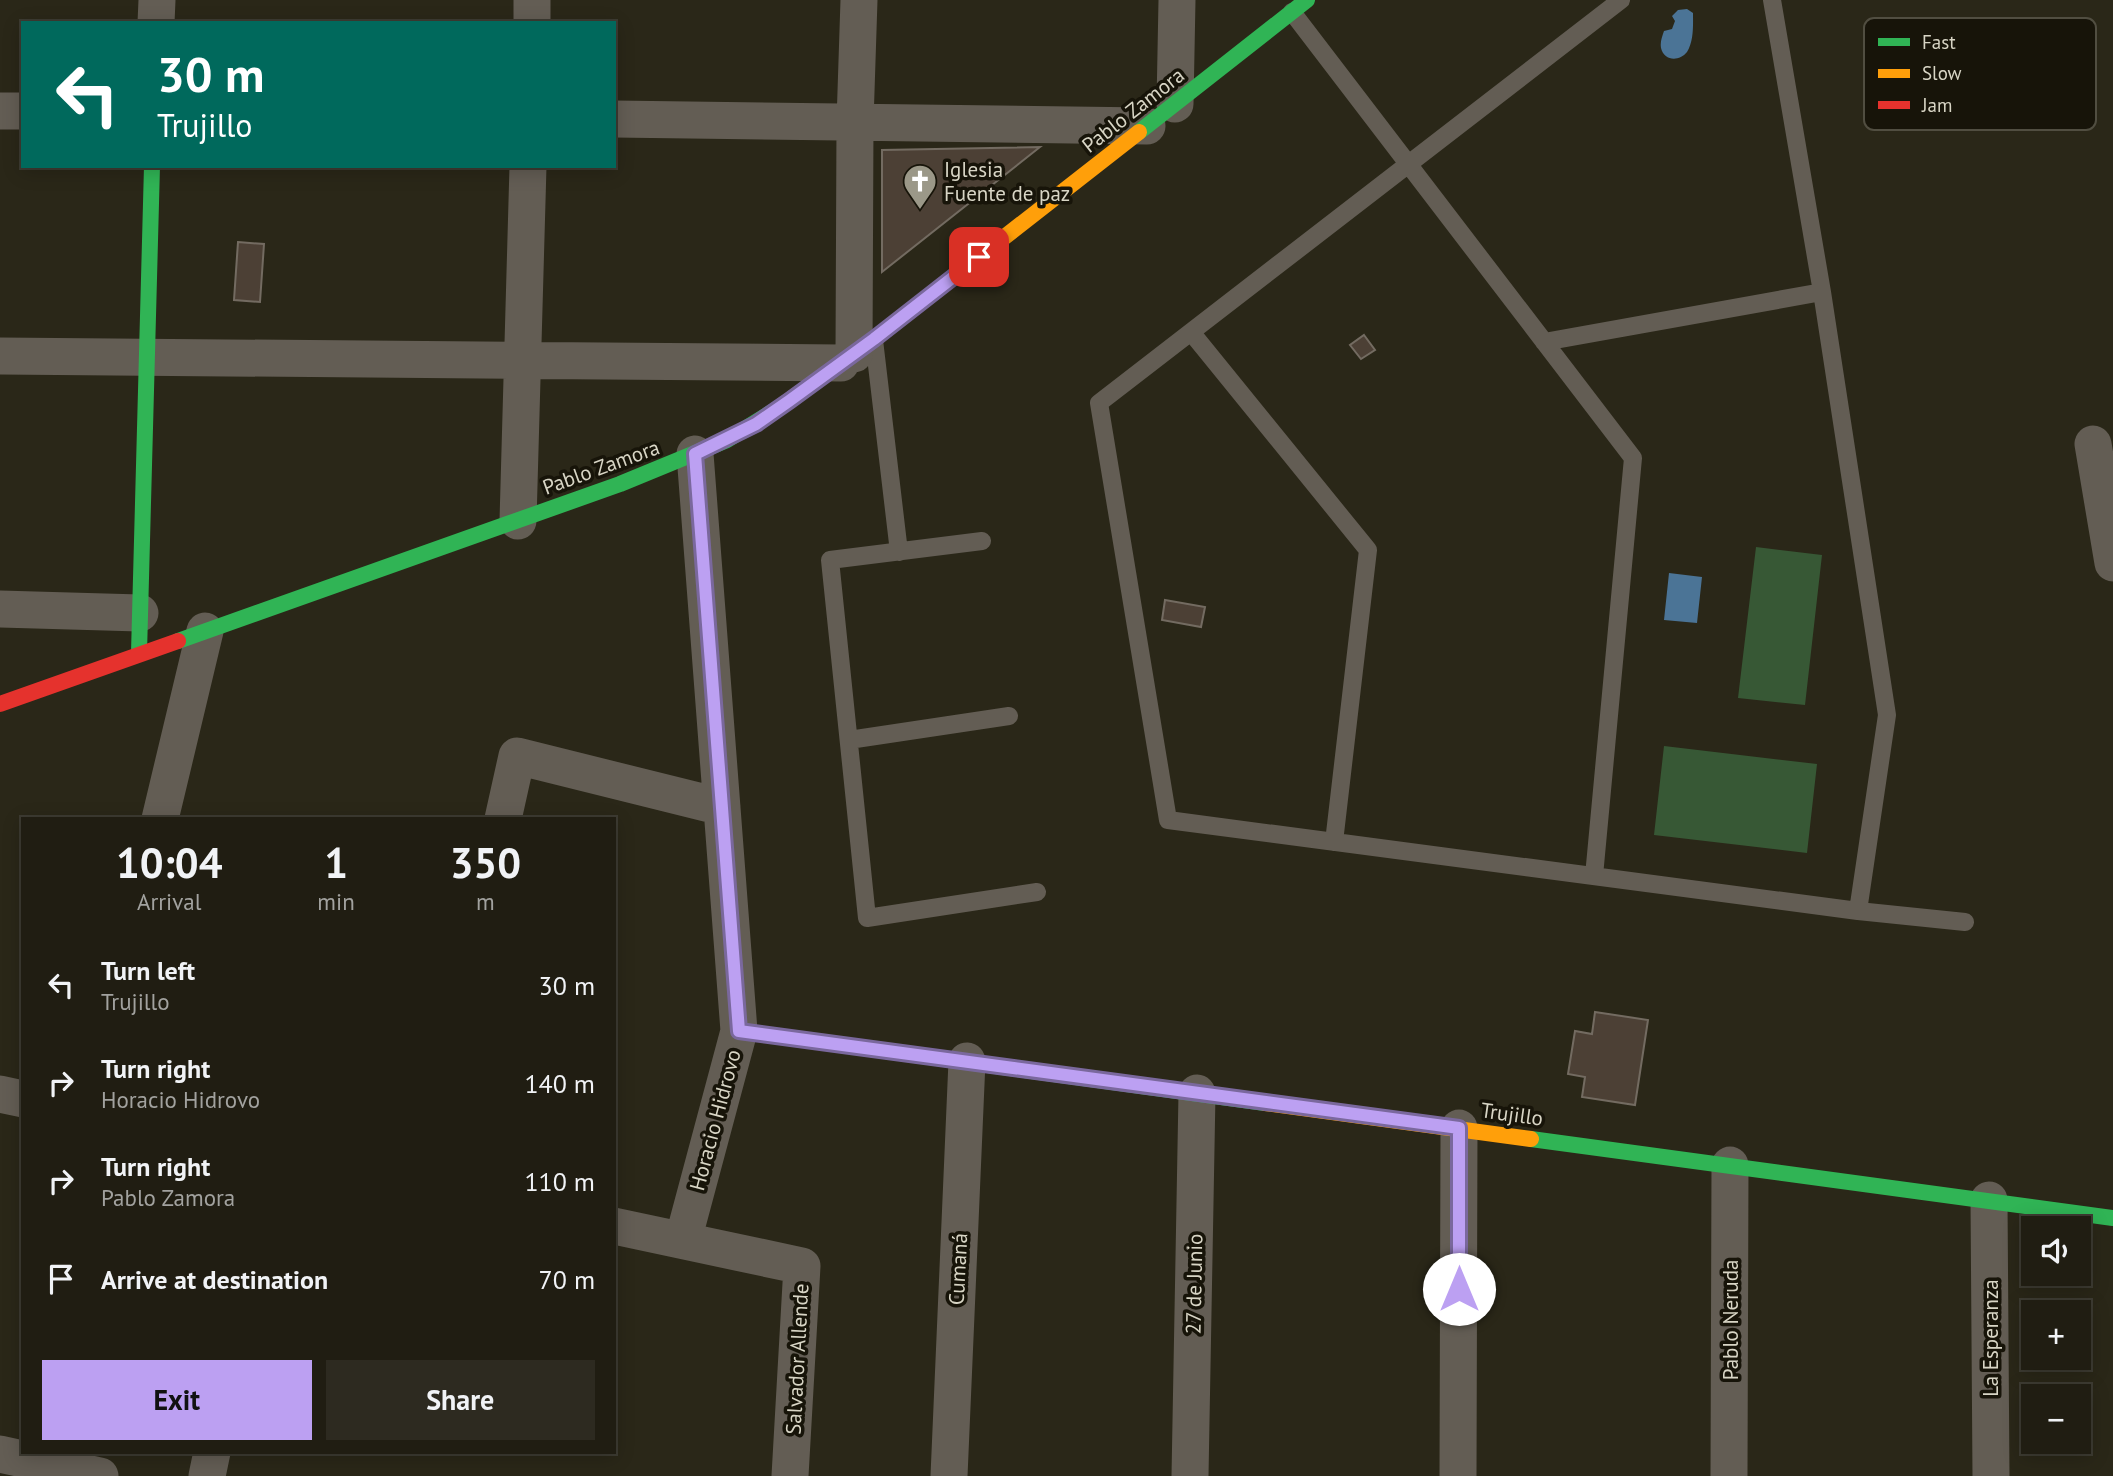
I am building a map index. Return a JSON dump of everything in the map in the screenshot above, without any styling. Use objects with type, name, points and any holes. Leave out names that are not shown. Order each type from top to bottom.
[{"type":"street","points":[[156,21],[157,0]]},
{"type":"street","points":[[532,0],[532,21]]},
{"type":"street","points":[[0,356],[523,360],[856,352],[855,122],[859,0]]},
{"type":"street","points":[[616,119],[855,122],[1161,115],[1177,0]]},
{"type":"street","name":"Pablo Zamora","points":[[0,704],[518,521],[695,454],[756,424],[856,352],[1307,0]]},
{"type":"street","points":[[0,111],[21,111]]},
{"type":"street","points":[[139,653],[152,168]]},
{"type":"street","points":[[518,521],[528,168]]},
{"type":"street","points":[[2092,444],[2113,563]]},
{"type":"street","name":"Horacio Hidrovo","points":[[683,1240],[739,1031],[695,454]]},
{"type":"street","points":[[0,609],[140,613]]},
{"type":"street","points":[[160,817],[205,631]]},
{"type":"street","points":[[503,817],[517,756],[722,807]]},
{"type":"street","name":"Trujillo","points":[[739,1031],[2113,1218]]},
{"type":"street","name":"Cumaná","points":[[948,1476],[967,1061]]},
{"type":"street","name":"27 de Junio","points":[[1190,1476],[1197,1093]]},
{"type":"street","points":[[0,1094],[21,1099]]},
{"type":"street","points":[[1458,1476],[1459,1128]]},
{"type":"street","name":"Pablo Neruda","points":[[1729,1476],[1730,1165]]},
{"type":"street","name":"La Esperanza","points":[[1989,1200],[1990,1476]]},
{"type":"street","name":"Salvador Allende","points":[[616,1226],[802,1266],[790,1476]]},
{"type":"street","points":[[0,1454],[100,1476]]},
{"type":"street","points":[[207,1476],[212,1454]]},
{"type":"lane","points":[[1621,0],[1099,403],[1168,820],[1858,911],[1965,922]]},
{"type":"lane","points":[[1772,0],[1822,292],[1887,715],[1858,911]]},
{"type":"lane","points":[[1292,12],[1633,458],[1594,876]]},
{"type":"lane","points":[[1544,342],[1822,292]]},
{"type":"lane","points":[[1191,332],[1368,550],[1334,842]]},
{"type":"lane","points":[[856,352],[899,552]]},
{"type":"lane","points":[[982,541],[830,561],[867,918],[1037,892]]},
{"type":"lane","points":[[849,740],[1009,716]]},
{"type":"green space","points":[[1756,547],[1822,555],[1805,705],[1738,698]]},
{"type":"green space","points":[[1664,746],[1817,764],[1807,853],[1654,835]]},
{"type":"water","points":[[1687,9],[1693,13],[1691,43],[1684,55],[1676,59],[1668,58],[1661,48],[1664,31],[1672,29],[1675,21],[1672,16],[1678,10]]},
{"type":"water","points":[[1669,573],[1702,577],[1697,623],[1664,620]]},
{"type":"building","name":"Iglesia Fuente de paz","points":[[1040,147],[882,272],[882,150]]},
{"type":"building","points":[[238,242],[264,244],[260,302],[234,300]]},
{"type":"building","points":[[1364,335],[1375,350],[1361,359],[1350,345]]},
{"type":"building","points":[[1165,600],[1205,607],[1201,627],[1162,620]]},
{"type":"building","points":[[1595,1012],[1648,1020],[1635,1105],[1582,1097],[1585,1077],[1568,1074],[1575,1031],[1592,1034]]},
{"type":"traffic: fast","points":[[1139,132],[1307,0]]},
{"type":"traffic: fast","points":[[139,653],[152,168]]},
{"type":"traffic: fast","points":[[178,641],[620,484],[727,440],[780,407]]},
{"type":"traffic: fast","points":[[739,1031],[1265,1103]]},
{"type":"traffic: fast","points":[[1531,1139],[2113,1218]]},
{"type":"traffic: slow","points":[[780,407],[874,339],[1139,132]]},
{"type":"traffic: slow","points":[[1265,1103],[1531,1139]]},
{"type":"traffic: jam","points":[[0,704],[178,641]]},
{"type":"place","name":"Iglesia Fuente de paz","points":[[920,211]]},
{"type":"route","points":[[979,257],[874,339],[756,424],[695,454],[739,1031],[1459,1128],[1459,1289]]}]
